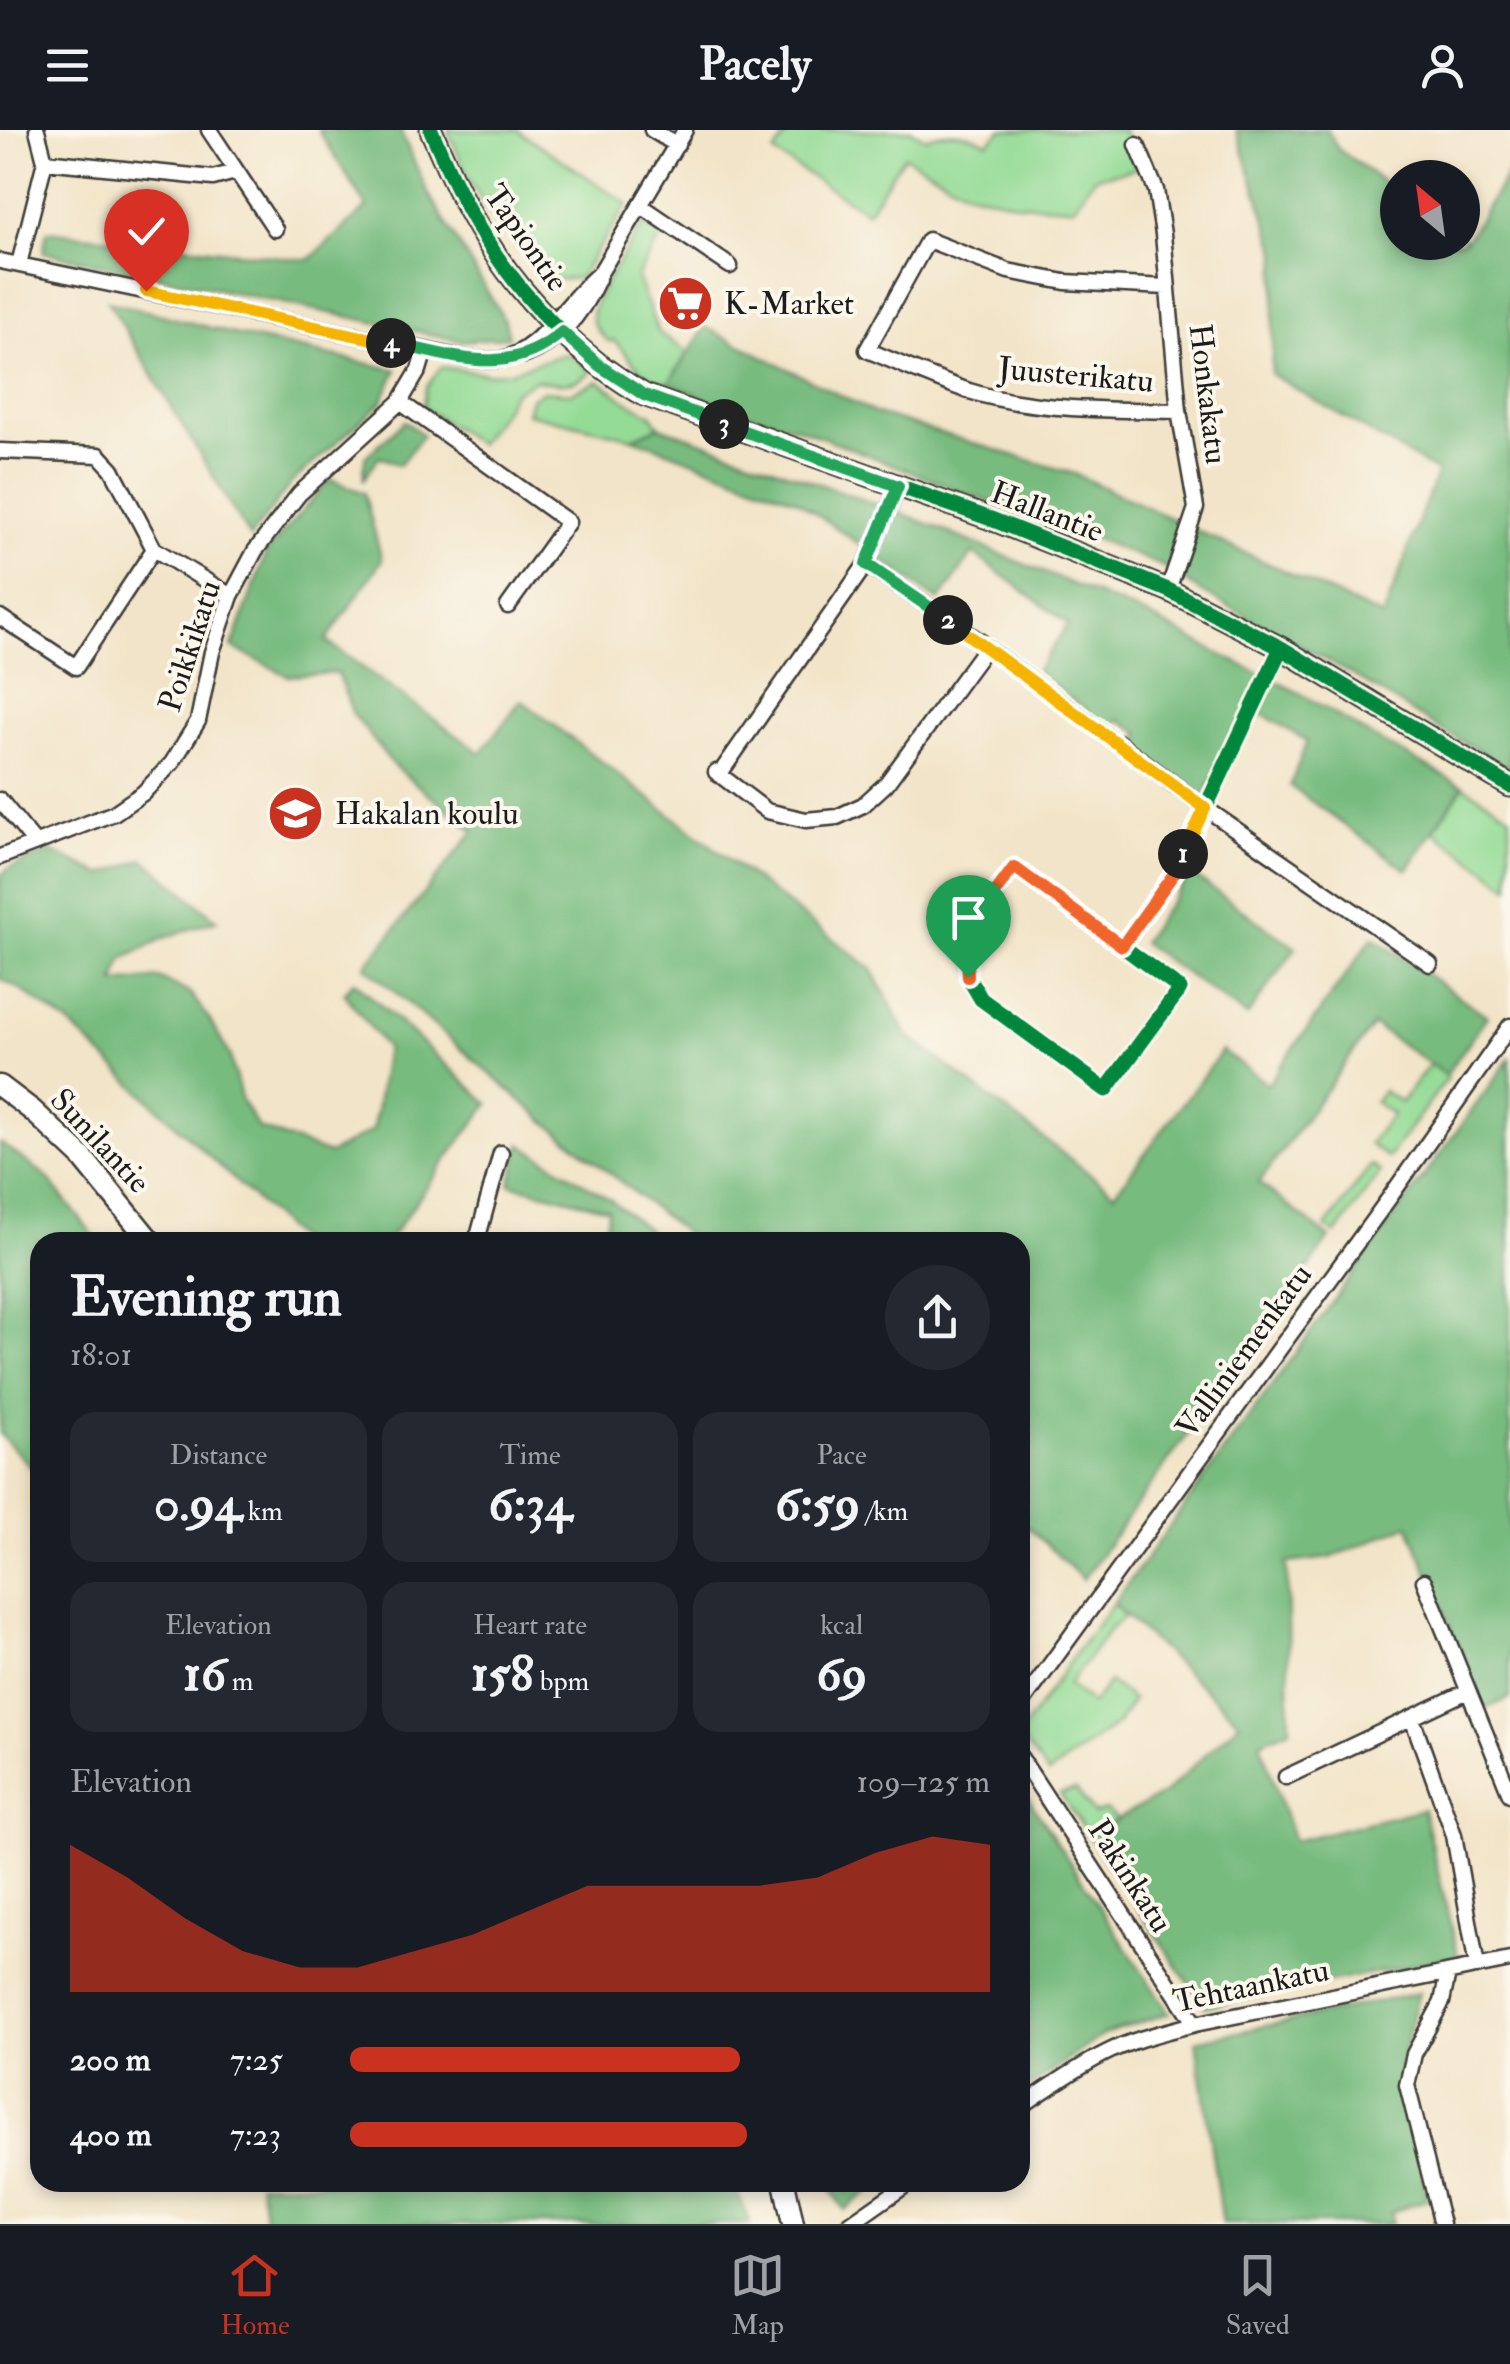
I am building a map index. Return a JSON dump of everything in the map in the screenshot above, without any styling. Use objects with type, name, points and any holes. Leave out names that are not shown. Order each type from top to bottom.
[{"type":"street","points":[[18,264],[45,161],[37,130]]},
{"type":"street","points":[[209,130],[274,229]]},
{"type":"street","name":"Tapiontie","points":[[431,130],[466,204],[562,322]]},
{"type":"street","points":[[652,130],[676,145]]},
{"type":"street","points":[[0,260],[425,350],[498,360],[516,354],[584,306],[685,130]]},
{"type":"street","name":"Honkakatu","points":[[1137,144],[1156,190],[1179,411],[1196,508],[1168,590]]},
{"type":"street","points":[[45,161],[213,178],[235,172]]},
{"type":"street","points":[[640,205],[730,266]]},
{"type":"street","name":"Juusterikatu","points":[[1167,287],[1065,282],[1027,275],[928,240],[867,350],[971,391],[1022,402],[1074,409],[1179,411]]},
{"type":"street","name":"Hallantie","points":[[562,322],[635,379],[680,408],[991,519],[1168,590],[1281,648],[1510,786]]},
{"type":"street","name":"Poikkikatu","points":[[0,858],[114,812],[142,793],[172,763],[198,721],[212,652],[231,596],[255,552],[299,494],[400,402],[419,370],[425,350]]},
{"type":"street","points":[[400,402],[568,522],[508,606]]},
{"type":"street","points":[[0,451],[99,455],[112,469],[154,549],[231,596]]},
{"type":"street","points":[[866,564],[987,646],[886,784],[863,804],[837,817],[806,820],[767,810],[718,774],[866,564],[898,486]]},
{"type":"street","points":[[0,617],[76,667],[154,549]]},
{"type":"street","points":[[1122,946],[1175,872],[1281,648]]},
{"type":"street","points":[[1111,737],[1205,808],[1430,964]]},
{"type":"street","points":[[0,800],[34,842]]},
{"type":"street","points":[[1014,867],[1122,946],[1180,989],[1106,1090],[981,998],[968,977],[967,946],[976,918],[1014,867]]},
{"type":"street","name":"Valliniemenkatu","points":[[1030,1692],[1510,1026]]},
{"type":"street","name":"Sunilantie","points":[[0,1086],[70,1145],[142,1232]]},
{"type":"street","points":[[479,1232],[501,1152]]},
{"type":"street","points":[[1424,1581],[1510,1794]]},
{"type":"street","points":[[1286,1777],[1468,1691]]},
{"type":"street","points":[[1412,1718],[1454,1835],[1477,1967]]},
{"type":"street","name":"Pakinkatu","points":[[1030,1773],[1195,2024]]},
{"type":"street","name":"Tehtaankatu","points":[[1030,2101],[1109,2051],[1195,2024],[1510,1960]]},
{"type":"street","points":[[1442,2224],[1408,2085],[1414,2054],[1442,2002],[1448,1973]]},
{"type":"street","points":[[786,2192],[793,2224]]},
{"type":"street","points":[[850,2224],[896,2192]]},
{"type":"green space","points":[[318,130],[400,130],[428,193],[505,321],[509,337],[462,341],[43,252],[47,231],[309,260],[367,207]]},
{"type":"green space","points":[[448,130],[517,130],[628,204],[579,278],[557,280],[502,227],[474,189]]},
{"type":"green space","points":[[790,130],[912,130],[925,138],[956,133],[988,143],[1001,130],[1123,130],[1137,168],[1095,177],[1073,207],[1019,204],[966,191],[904,156],[867,212],[774,153]]},
{"type":"green space","points":[[1236,130],[1328,130],[1338,149],[1380,180],[1380,260],[1480,260],[1480,218],[1510,170],[1510,769],[1162,566],[801,429],[722,406],[669,383],[705,327],[877,414],[1075,474],[1383,617],[1437,472],[1271,374],[1277,252]]},
{"type":"green space","points":[[643,224],[662,236],[637,277],[658,332],[688,352],[669,383],[643,372],[613,340],[609,342],[603,337],[592,320],[599,296]]},
{"type":"green space","points":[[108,301],[249,338],[397,370],[381,403],[291,483],[250,538]]},
{"type":"green space","points":[[565,354],[592,371],[572,382],[535,380],[513,393],[478,444],[423,407],[426,388],[441,367],[492,374]]},
{"type":"green space","points":[[599,381],[651,414],[659,426],[633,438],[527,413],[531,398],[544,391],[571,393]]},
{"type":"green space","points":[[405,421],[423,435],[399,465],[379,456],[363,480],[365,457]]},
{"type":"green space","points":[[659,426],[911,517],[1146,615],[1300,693],[1463,786],[1407,870],[1290,786],[1307,741],[1249,706],[1203,798],[1134,746],[1141,734],[1119,719],[1111,729],[1036,672],[1068,624],[973,553],[939,601],[797,500],[633,438]]},
{"type":"green space","points":[[330,479],[364,493],[382,560],[326,641],[481,753],[521,700],[872,969],[907,1035],[1115,1193],[1222,1051],[1268,1084],[1373,937],[1487,1016],[1446,1075],[1373,1025],[1259,1183],[1330,1238],[1083,1579],[1030,1529],[1030,1232],[684,1232],[546,1122],[365,966],[474,831],[394,766],[353,714],[337,673],[288,676],[232,647],[266,553]]},
{"type":"green space","points":[[1463,786],[1510,815],[1510,887],[1433,831]]},
{"type":"green space","points":[[51,851],[102,875],[144,859],[217,920],[166,937],[122,960],[115,983],[159,978],[191,994],[230,1056],[242,1101],[258,1128],[329,1154],[373,1130],[386,1048],[344,993],[354,981],[489,1104],[394,1232],[289,1232],[69,1024],[0,979],[0,876]]},
{"type":"green space","points":[[1190,873],[1296,948],[1247,1016],[1142,943]]},
{"type":"green space","points":[[1510,1058],[1510,1698],[1485,1709],[1408,1525],[1330,1558],[1287,1563],[1290,1729],[1260,1742],[1294,1841],[1423,1809],[1458,1956],[1205,2007],[1088,1835],[1165,1793],[1240,1722],[1113,1604]]},
{"type":"green space","points":[[1430,1064],[1448,1077],[1388,1158],[1369,1144],[1392,1114],[1375,1102],[1383,1091],[1401,1102]]},
{"type":"green space","points":[[0,1143],[45,1175],[91,1232],[30,1232],[30,1466],[0,1434]]},
{"type":"green space","points":[[521,1144],[611,1200],[651,1232],[606,1232],[608,1209],[510,1184]]},
{"type":"green space","points":[[1371,1165],[1380,1172],[1336,1234],[1326,1227]]},
{"type":"green space","points":[[1113,1604],[1125,1616],[1111,1628],[1068,1685],[1092,1704],[1109,1682],[1133,1700],[1117,1724],[1048,1774],[1030,1750],[1030,1719]]},
{"type":"green space","points":[[1076,1790],[1094,1814],[1105,1810],[1118,1819],[1088,1835],[1060,1794]]},
{"type":"green space","points":[[1030,1801],[1169,2013],[1104,2034],[1030,2086]]},
{"type":"green space","points":[[1419,1993],[1400,2068],[1427,2200],[1391,2212],[1391,2224],[1222,2224],[1196,2041]]},
{"type":"green space","points":[[261,2192],[737,2192],[750,2224],[266,2224]]},
{"type":"green space","points":[[833,2192],[868,2192],[844,2210]]},
{"type":"cycle path","points":[[431,130],[470,214],[518,285],[577,346],[644,395],[991,519],[1168,590],[1281,648],[1510,786]]},
{"type":"cycle path","points":[[987,646],[1111,737]]},
{"type":"cycle path","points":[[1122,946],[1014,867],[975,917],[967,946],[968,977],[981,999],[1106,1090],[1180,989],[1122,946],[1175,872],[1281,648]]},
{"type":"place","name":"K-Market","points":[[685,304]]},
{"type":"place","name":"Hakalan koulu","points":[[296,814]]},
{"type":"route","points":[[146,291],[470,359],[516,359],[550,343],[562,332],[600,366],[644,395],[898,486],[866,564],[987,646],[1205,808],[1175,872],[1122,946],[1014,867],[976,918],[967,946],[968,977]]}]
